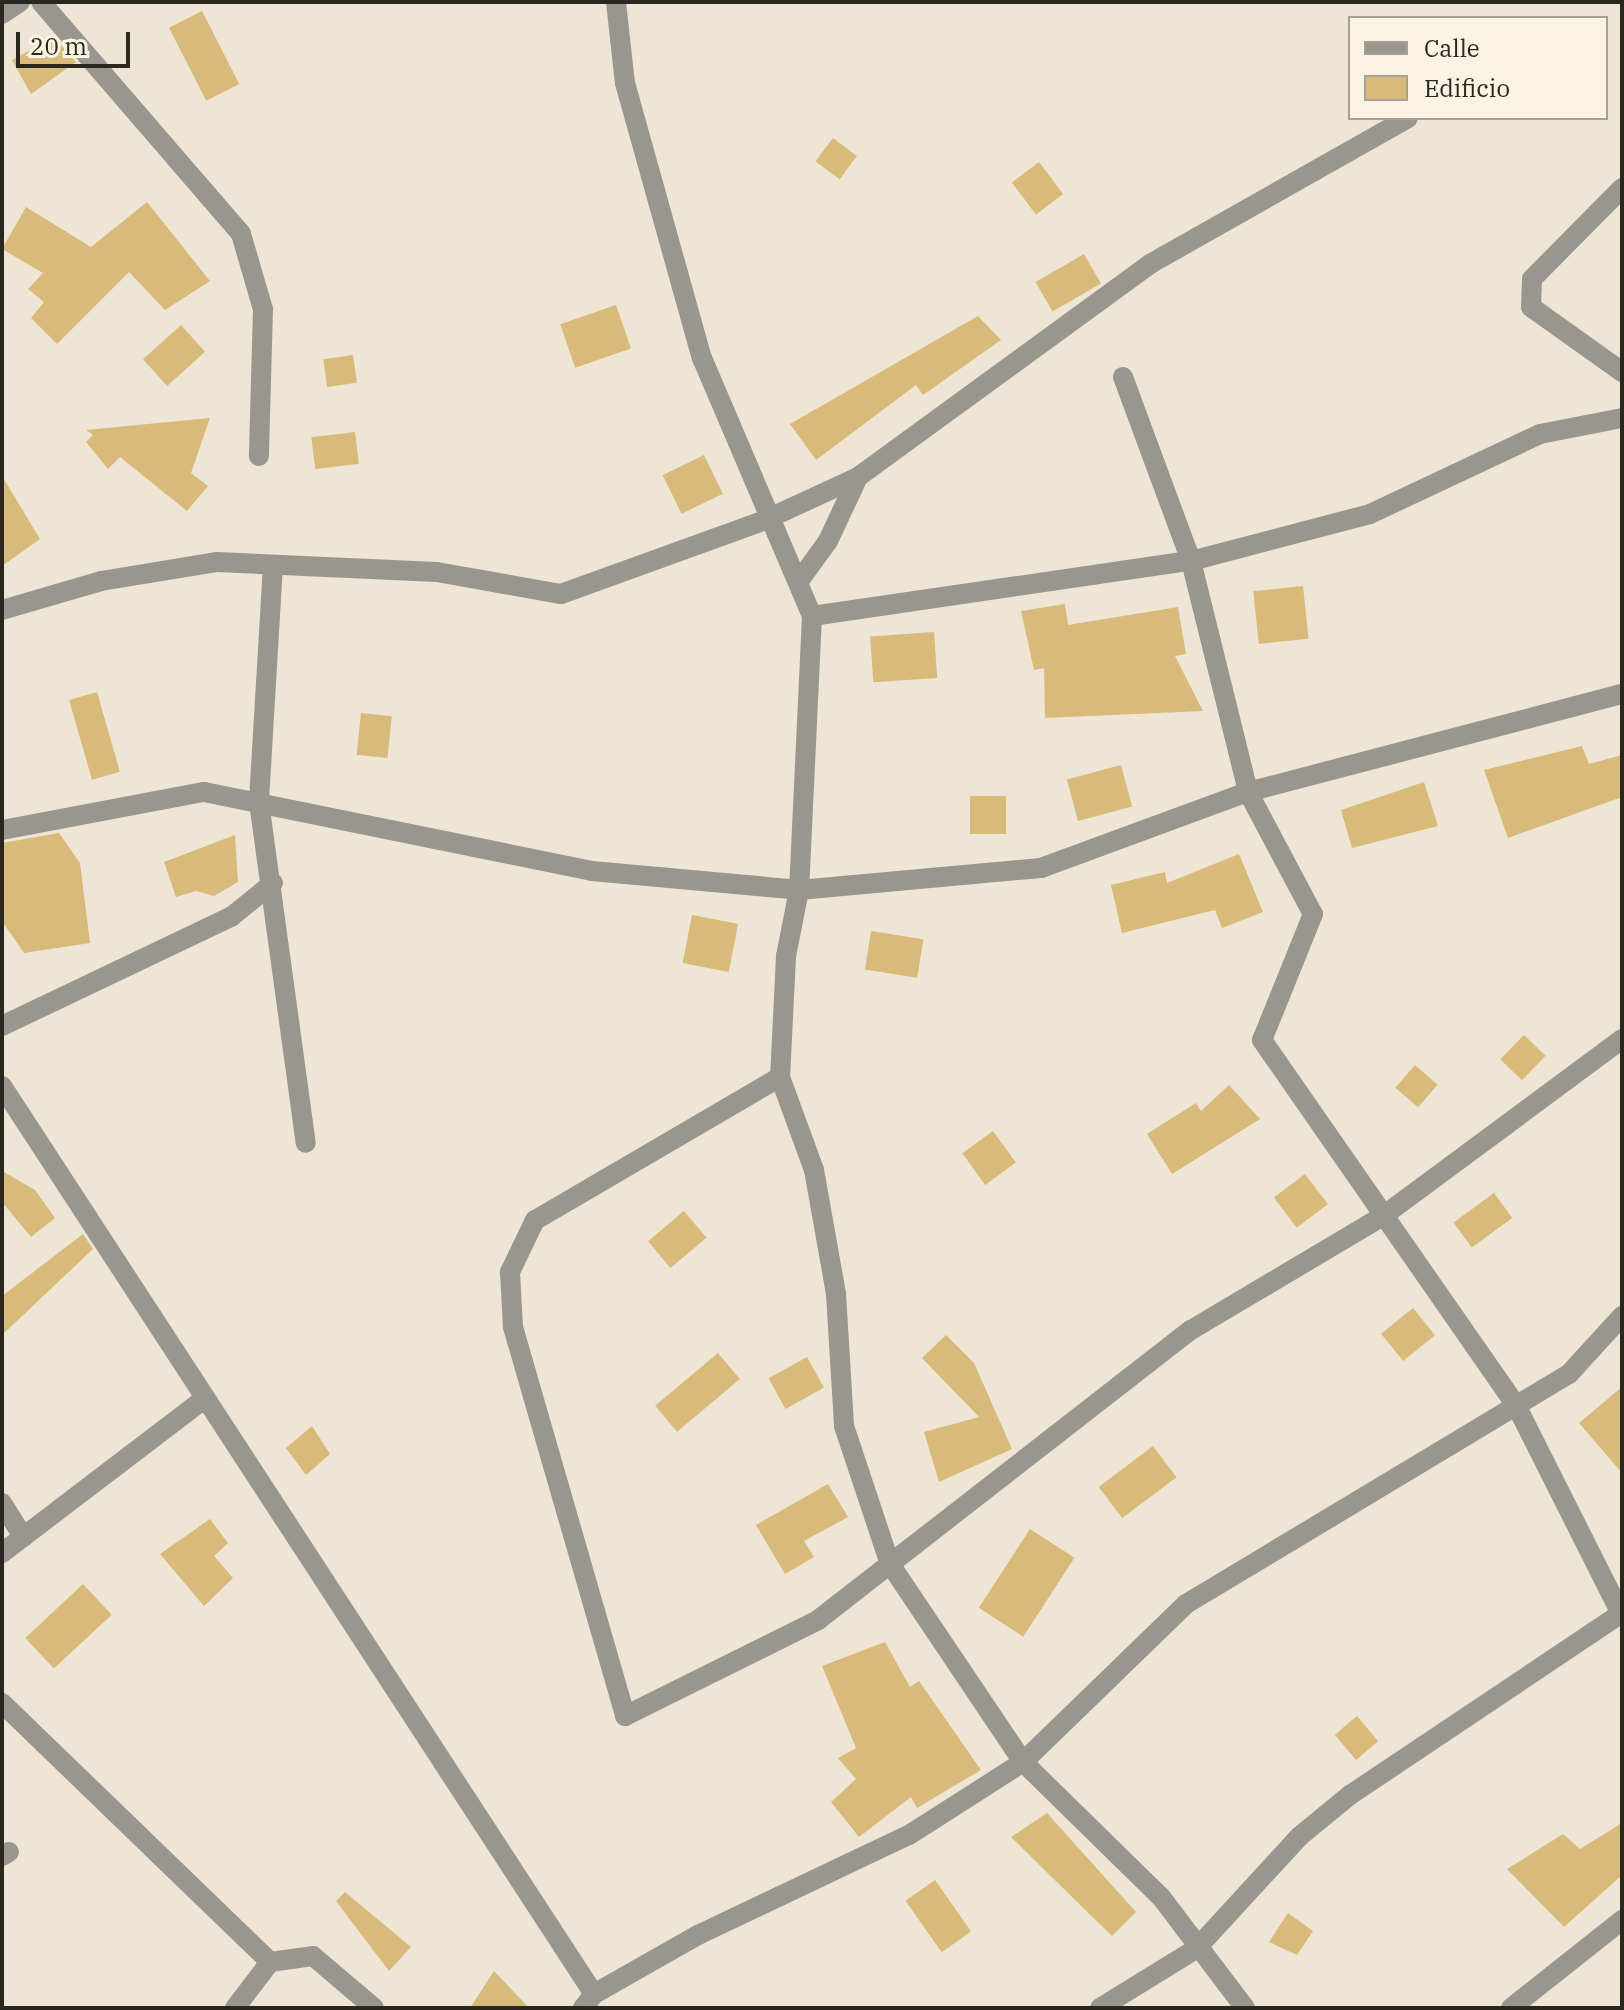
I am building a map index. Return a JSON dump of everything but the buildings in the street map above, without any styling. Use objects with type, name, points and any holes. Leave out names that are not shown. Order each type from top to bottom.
[{"type":"street","points":[[2,14],[20,2]]},
{"type":"street","points":[[41,2],[241,234],[263,309],[259,456]]},
{"type":"street","points":[[616,2],[625,83],[702,358],[765,520],[799,581],[812,616],[799,890],[786,956],[780,1077],[814,1170],[836,1294],[844,1426],[890,1564],[1023,1762],[1161,1897],[1196,1949],[1245,2008]]},
{"type":"street","points":[[2,610],[167,566],[273,565],[437,572],[561,594],[765,520],[858,477],[1150,264],[1404,120]]},
{"type":"street","points":[[1622,188],[1532,279],[1531,307],[1622,372]]},
{"type":"street","points":[[1100,2008],[1196,1949],[1300,1836],[1350,1795],[1622,1614],[1517,1407],[1262,1040],[1313,914],[1248,792],[1191,561],[1123,377]]},
{"type":"street","points":[[812,616],[1191,561],[1370,514],[1540,434],[1622,418]]},
{"type":"street","points":[[799,581],[828,541],[858,477]]},
{"type":"street","points":[[273,565],[259,802],[273,883],[306,1143]]},
{"type":"street","points":[[2,830],[204,792],[592,871],[799,890],[1041,868],[1248,792],[1622,694]]},
{"type":"street","points":[[2,1026],[231,917],[273,883]]},
{"type":"street","points":[[780,1077],[535,1220],[510,1272],[513,1327],[625,1716],[818,1620],[1191,1330],[1383,1216],[1622,1039]]},
{"type":"street","points":[[2,1086],[589,2001],[909,1835],[1023,1762],[1186,1604],[1313,1521],[1517,1407],[1569,1374],[1622,1316]]},
{"type":"street","points":[[2,1553],[204,1399]]},
{"type":"street","points":[[2,1503],[23,1537]]},
{"type":"street","points":[[2,1703],[270,1962]]},
{"type":"street","points":[[1511,2008],[1622,1920]]},
{"type":"street","points":[[235,2008],[270,1962],[313,1956],[374,2008]]}]
